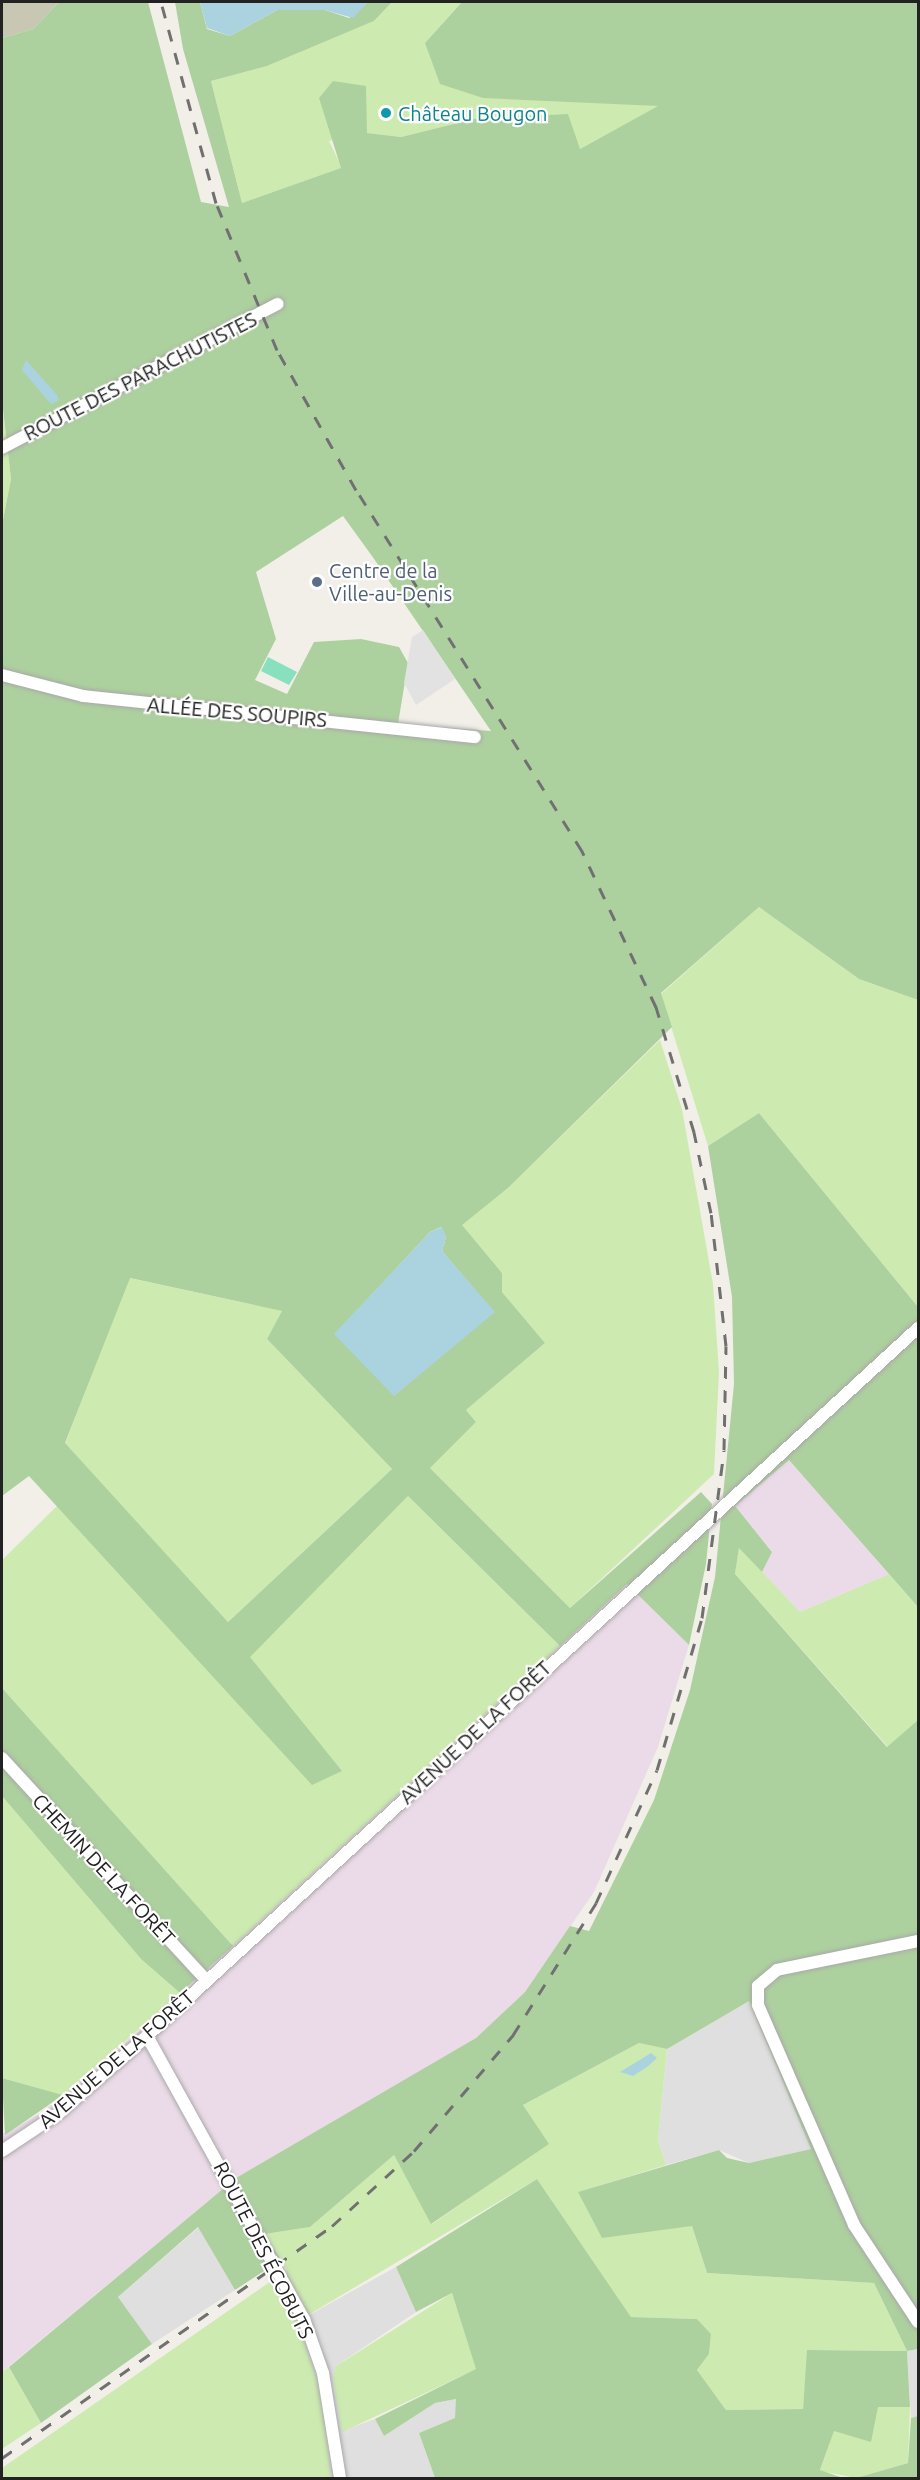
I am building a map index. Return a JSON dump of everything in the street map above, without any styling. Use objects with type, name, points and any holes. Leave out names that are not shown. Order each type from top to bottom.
[{"type":"street","name":"ROUTE DES PARACHUTISTES","points":[[2,448],[278,304]]},
{"type":"street","name":"ALLÉE DES SOUPIRS","points":[[2,675],[83,696],[475,737]]},
{"type":"street","name":"AVENUE DE LA FORÊT","points":[[2,2151],[30,2133],[147,2036],[918,1328]]},
{"type":"street","name":"CHEMIN DE LA FORÊT","points":[[2,1758],[206,1980]]},
{"type":"street","points":[[918,1941],[777,1971],[758,1986],[758,2005],[854,2225],[918,2322]]},
{"type":"street","name":"ROUTE DES ÉCOBUTS","points":[[147,2036],[304,2319],[323,2373],[340,2478]]},
{"type":"shaded area","points":[[2,2],[59,2],[33,29],[2,38]]},
{"type":"shaded area","points":[[423,630],[455,679],[416,705],[404,683],[412,637]]},
{"type":"shaded area","points":[[789,1460],[889,1574],[800,1612],[762,1572],[772,1551],[734,1506]]},
{"type":"shaded area","points":[[627,1584],[689,1645],[658,1747],[594,1892],[525,1992],[476,2038],[420,2074],[236,2178],[2,2372],[2,2131],[5,2134],[44,2111],[134,2036]]},
{"type":"shaded area","points":[[749,2000],[811,2149],[749,2163],[719,2150],[666,2165],[658,2140],[667,2049]]},
{"type":"shaded area","points":[[199,2227],[235,2290],[152,2344],[118,2297]]},
{"type":"shaded area","points":[[396,2267],[416,2312],[336,2366],[342,2431],[375,2419],[384,2436],[435,2403],[456,2399],[456,2418],[419,2433],[435,2478],[331,2478],[298,2321]]},
{"type":"shaded area","points":[[918,2349],[918,2416],[911,2418],[907,2351]]},
{"type":"green space","points":[[59,2],[148,2],[201,202],[229,207],[183,49],[175,2],[200,2],[207,29],[230,36],[277,10],[325,10],[349,18],[368,2],[392,2],[374,21],[267,66],[211,81],[242,203],[341,168],[319,98],[333,81],[366,86],[367,133],[401,137],[474,119],[568,114],[580,149],[658,106],[483,98],[440,84],[425,43],[462,2],[918,2],[918,1000],[859,979],[759,907],[661,993],[672,1027],[508,1188],[462,1225],[502,1273],[502,1292],[545,1343],[466,1410],[476,1422],[430,1468],[570,1608],[701,1492],[712,1504],[706,1564],[689,1645],[627,1584],[560,1646],[408,1496],[250,1657],[342,1771],[312,1785],[29,1476],[2,1496],[2,525],[11,479],[2,400],[2,38],[33,29]],"holes":[[[343,516],[372,556],[491,731],[398,724],[408,663],[399,647],[361,639],[314,642],[287,694],[255,680],[276,639],[256,572]],[[441,1227],[446,1237],[442,1251],[494,1312],[335,1334],[430,1232]],[[130,1278],[282,1311],[267,1339],[392,1469],[228,1622],[65,1443]]]},
{"type":"green space","points":[[392,2],[462,2],[425,43],[594,100],[659,106],[580,149],[474,119],[401,137],[367,133],[329,141],[342,168],[242,203],[211,81],[267,66],[374,21]]},
{"type":"green space","points":[[2,400],[11,479],[2,525]]},
{"type":"green space","points":[[268,657],[297,672],[289,685],[261,671]]},
{"type":"green space","points":[[759,907],[859,979],[918,1000],[918,1307],[759,1113],[708,1146],[661,994]]},
{"type":"green space","points":[[660,1040],[682,1109],[713,1284],[719,1372],[714,1474],[570,1608],[429,1467],[476,1422],[466,1410],[545,1343],[502,1292],[502,1273],[461,1225],[508,1188]]},
{"type":"green space","points":[[759,1113],[918,1307],[918,1607],[789,1460],[735,1506],[772,1552],[762,1572],[739,1548],[735,1574],[887,1747],[918,1720],[918,2349],[907,2351],[874,2283],[707,2273],[692,2226],[602,2238],[578,2192],[719,2150],[727,2158],[749,2163],[811,2149],[749,2001],[667,2049],[639,2043],[523,2105],[549,2144],[431,2224],[394,2155],[310,2227],[265,2234],[281,2260],[235,2290],[198,2227],[118,2297],[152,2344],[41,2423],[9,2367],[236,2178],[476,2038],[525,1992],[570,1926],[589,1931],[654,1800],[690,1690],[715,1577],[734,1384],[732,1297],[708,1146]]},
{"type":"green space","points":[[129,1278],[283,1311],[267,1339],[392,1469],[228,1622],[65,1444]]},
{"type":"green space","points":[[408,1496],[560,1646],[233,1946],[2,1688],[2,1560],[57,1506],[312,1784],[341,1771],[249,1657]]},
{"type":"green space","points":[[739,1547],[800,1612],[889,1574],[918,1607],[918,1720],[888,1747],[735,1574]]},
{"type":"green space","points":[[2,1688],[233,1946],[180,1993],[141,1959],[2,1796]]},
{"type":"green space","points":[[2,1796],[141,1959],[180,1993],[63,2095],[2,2078]]},
{"type":"green space","points":[[639,2043],[667,2049],[658,2140],[666,2165],[579,2192],[692,2226],[707,2273],[874,2283],[907,2351],[808,2350],[803,2409],[726,2410],[697,2370],[709,2354],[711,2334],[697,2319],[631,2317],[537,2179],[298,2321],[323,2399],[331,2478],[2,2478],[2,2468],[287,2270],[265,2234],[310,2227],[394,2155],[432,2224],[548,2144],[523,2105]]},
{"type":"green space","points":[[2,2078],[63,2095],[5,2135]]},
{"type":"green space","points":[[537,2179],[631,2317],[697,2319],[711,2334],[709,2354],[697,2370],[726,2410],[803,2409],[807,2350],[907,2351],[910,2407],[878,2407],[871,2442],[834,2431],[820,2470],[843,2478],[435,2478],[419,2433],[455,2418],[456,2399],[435,2403],[384,2436],[375,2419],[476,2369],[452,2293],[416,2312],[396,2267]]},
{"type":"green space","points":[[452,2293],[477,2369],[342,2432],[333,2378],[336,2366]]},
{"type":"green space","points":[[9,2367],[41,2423],[2,2449],[2,2372]]},
{"type":"green space","points":[[878,2407],[910,2407],[908,2463],[856,2478],[820,2471],[834,2430]]},
{"type":"green space","points":[[918,2416],[918,2478],[856,2478],[908,2463],[911,2418]]},
{"type":"water","points":[[200,2],[368,2],[353,18],[325,10],[277,10],[230,36],[207,28]]},
{"type":"water","points":[[26,360],[59,400],[51,404],[22,370]]},
{"type":"water","points":[[442,1227],[446,1237],[442,1251],[495,1312],[394,1396],[334,1334],[430,1232]]},
{"type":"water","points":[[651,2053],[657,2058],[633,2076],[620,2072]]},
{"type":"railway","points":[[2,2458],[332,2226],[414,2151],[513,2035],[596,1903],[657,1770],[702,1618],[724,1450],[726,1346],[711,1213],[694,1132],[656,1007],[582,851],[356,490],[277,350],[216,203],[161,2]]},
{"type":"place","name":"Château Bougon","points":[[386,113]]},
{"type":"place","name":"Centre de la Ville-au-Denis","points":[[317,582]]}]
